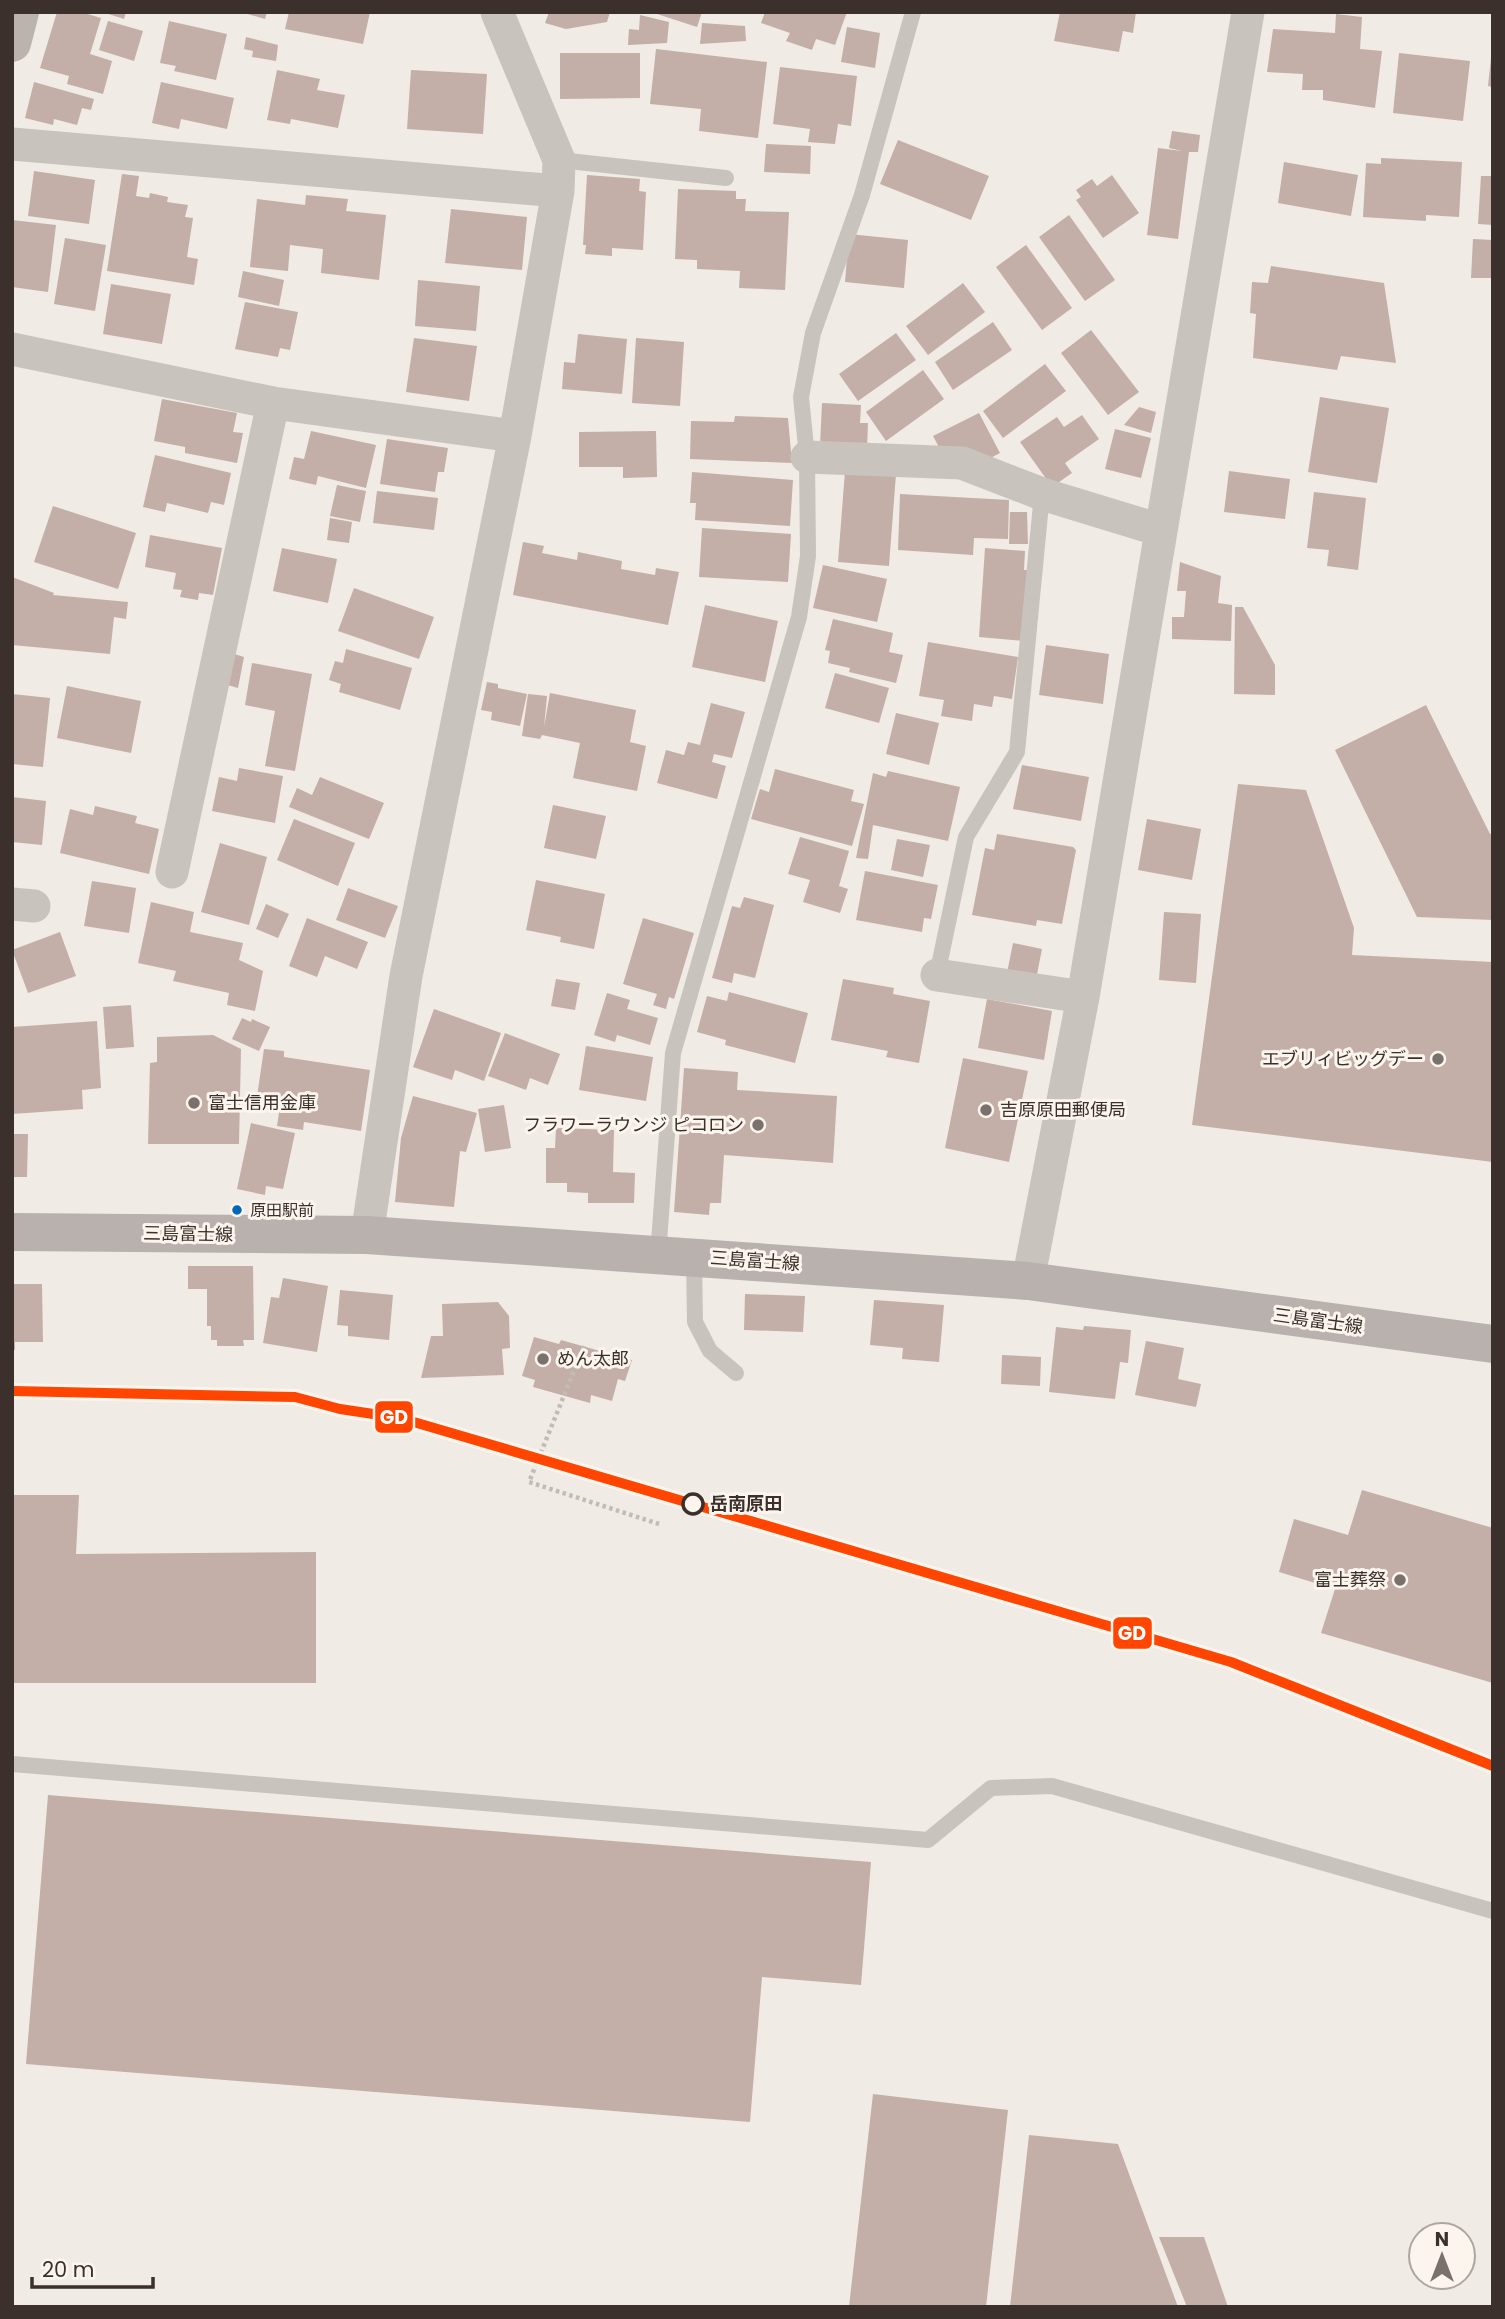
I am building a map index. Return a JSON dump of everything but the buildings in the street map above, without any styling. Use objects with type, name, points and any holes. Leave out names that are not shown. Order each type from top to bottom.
[{"type":"main road","name":"三島富士線","points":[[12,1232],[367,1236],[1028,1281],[1493,1344]]},
{"type":"street","points":[[12,43],[20,12]]},
{"type":"street","points":[[367,1236],[406,976],[514,436],[558,176],[497,12]]},
{"type":"street","points":[[1028,1281],[1083,997],[1248,12]]},
{"type":"street","points":[[12,144],[558,176]]},
{"type":"street","points":[[12,349],[273,403],[514,436]]},
{"type":"street","points":[[172,872],[273,403]]},
{"type":"street","points":[[807,457],[962,463],[1042,494],[1160,530]]},
{"type":"street","points":[[937,975],[1083,997]]},
{"type":"lane","points":[[736,1373],[709,1351],[695,1322],[676,1256],[673,1053],[799,617],[808,556],[807,457],[801,397],[813,333],[862,195],[914,12]]},
{"type":"lane","points":[[558,176],[726,178]]},
{"type":"lane","points":[[937,975],[966,837],[1017,752],[1042,494]]},
{"type":"lane","points":[[12,1764],[928,1839],[991,1788],[1052,1786],[1493,1911]]},
{"type":"path","points":[[584,1346],[529,1482],[659,1524]]},
{"type":"transit line","name":"GD","points":[[12,1391],[295,1397],[340,1409],[400,1418],[1231,1662],[1493,1766]]},
{"type":"place","name":"エブリィビッグデー","points":[[1438,1059]]},
{"type":"place","name":"富士信用金庫","points":[[194,1103]]},
{"type":"place","name":"吉原原田郵便局","points":[[986,1110]]},
{"type":"place","name":"フラワーラウンジ ピコロン","points":[[758,1125]]},
{"type":"place","name":"原田駅前","points":[[237,1210]]},
{"type":"place","name":"めん太郎","points":[[543,1359]]},
{"type":"place","name":"岳南原田","points":[[693,1504]]},
{"type":"place","name":"富士葬祭","points":[[1400,1580]]}]
